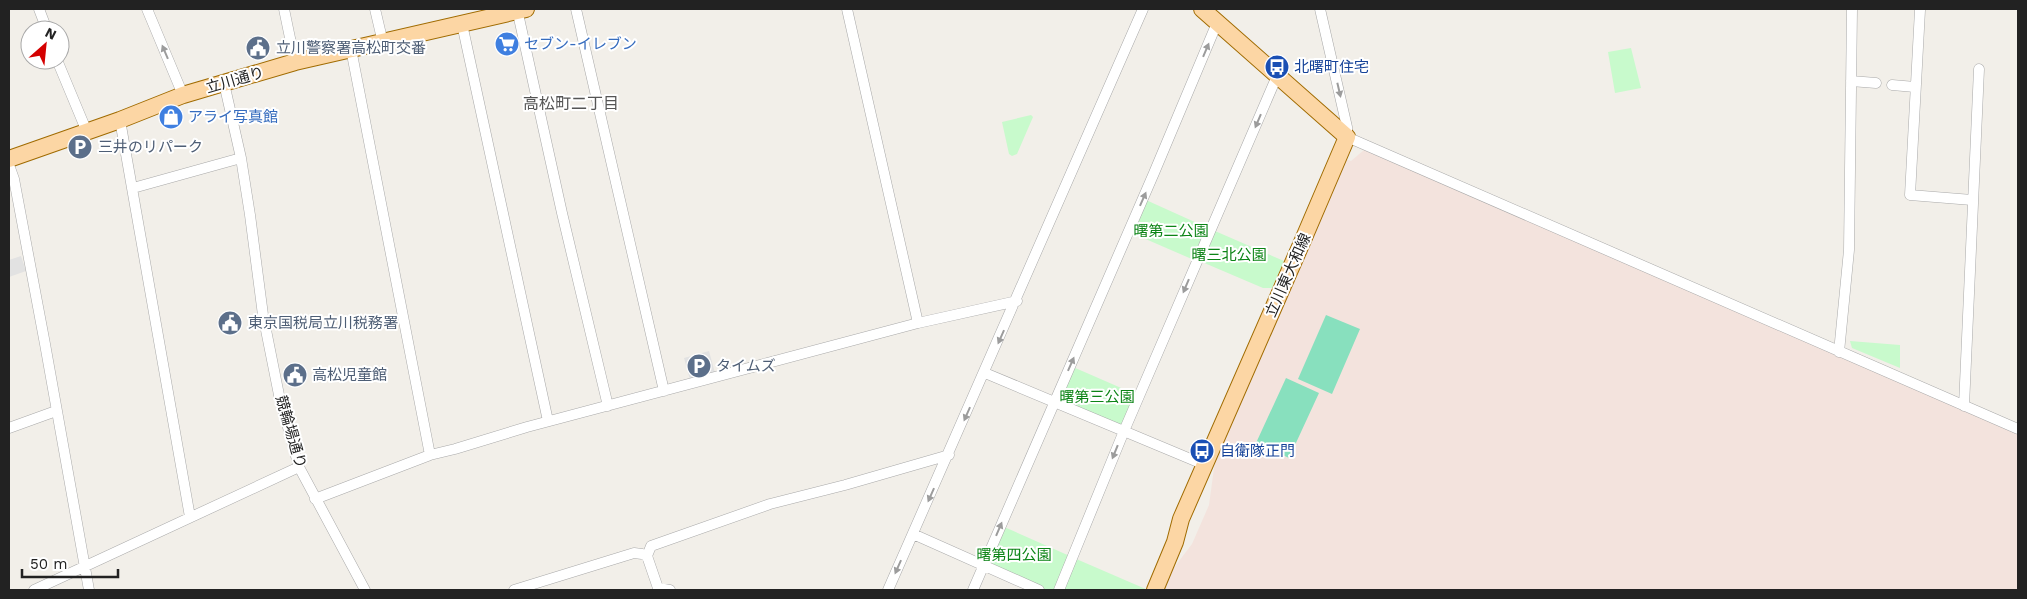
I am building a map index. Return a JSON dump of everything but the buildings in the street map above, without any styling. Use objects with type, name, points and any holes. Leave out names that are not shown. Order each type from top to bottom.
[{"type":"main road","name":"立川通り","points":[[9,159],[120,120],[183,95],[295,62],[520,9]]},
{"type":"main road","points":[[1202,9],[1347,137]]},
{"type":"main road","name":"立川東大和線","points":[[1155,590],[1175,542],[1181,519],[1347,137]]},
{"type":"street","points":[[147,9],[183,95]]},
{"type":"street","points":[[284,9],[295,62]]},
{"type":"street","points":[[375,9],[383,42]]},
{"type":"street","points":[[520,9],[562,213],[608,406]]},
{"type":"street","points":[[576,9],[664,391]]},
{"type":"street","points":[[847,9],[918,324]]},
{"type":"street","points":[[888,590],[1144,9]]},
{"type":"street","points":[[1320,9],[1348,127],[1347,137],[2018,429]]},
{"type":"street","points":[[1840,352],[1849,250],[1852,9]]},
{"type":"street","points":[[1920,10],[1910,195],[1972,200]]},
{"type":"street","points":[[973,590],[1217,23]]},
{"type":"street","points":[[462,24],[548,421]]},
{"type":"street","points":[[351,49],[430,455]]},
{"type":"street","points":[[1964,406],[1979,69]]},
{"type":"street","points":[[61,70],[87,132]]},
{"type":"street","points":[[1059,590],[1124,431],[1277,76]]},
{"type":"street","points":[[1851,81],[1876,83]]},
{"type":"street","name":"競輪場通り","points":[[224,83],[241,158],[263,315],[279,395],[299,467],[365,590]]},
{"type":"street","points":[[1892,85],[1915,87]]},
{"type":"street","points":[[120,120],[190,517]]},
{"type":"street","points":[[133,188],[241,158]]},
{"type":"street","points":[[9,165],[17,198],[89,590]]},
{"type":"street","points":[[315,499],[430,455],[548,421],[918,324],[1016,301]]},
{"type":"street","points":[[985,373],[1205,465]]},
{"type":"street","points":[[9,428],[56,411]]},
{"type":"street","points":[[670,590],[658,588],[647,556],[651,546],[770,504],[846,485],[948,455]]},
{"type":"street","points":[[34,590],[299,467]]},
{"type":"street","points":[[911,539],[984,566],[1039,590]]},
{"type":"street","points":[[514,590],[634,553],[647,556]]},
{"type":"shaded area","points":[[1364,150],[2018,434],[2018,590],[1160,590],[1166,578],[1192,544],[1209,505],[1215,461],[1346,159],[1351,161]]},
{"type":"shaded area","points":[[21,256],[26,271],[9,277],[9,260]]},
{"type":"shaded area","name":"タイムズ","points":[[709,351],[715,373],[690,380],[684,358]]},
{"type":"green space","points":[[1631,48],[1641,88],[1615,93],[1608,52]]},
{"type":"green space","points":[[1031,115],[1033,117],[1017,154],[1012,156],[1009,154],[1002,122]]},
{"type":"green space","name":"曙第二公園","points":[[1146,200],[1208,228],[1194,260],[1134,234],[1133,229]]},
{"type":"green space","name":"曙三北公園","points":[[1215,231],[1284,261],[1272,288],[1263,288],[1202,262]]},
{"type":"green space","points":[[1326,315],[1360,329],[1332,394],[1298,379]]},
{"type":"green space","points":[[1850,341],[1900,345],[1900,368],[1852,348]]},
{"type":"green space","name":"曙第三公園","points":[[1073,367],[1135,394],[1121,428],[1059,401]]},
{"type":"green space","points":[[1286,378],[1319,393],[1289,458],[1256,443]]},
{"type":"green space","name":"曙第四公園","points":[[1002,526],[1072,557],[1057,590],[1042,590],[985,566]]},
{"type":"green space","points":[[1074,558],[1148,590],[1060,590]]},
{"type":"place","name":"セブン-イレブン","points":[[507,44]]},
{"type":"place","name":"立川警察署高松町交番","points":[[258,48]]},
{"type":"place","name":"北曙町住宅","points":[[1277,67]]},
{"type":"place","name":"アライ写真館","points":[[171,117]]},
{"type":"place","name":"三井のリパーク","points":[[80,147]]},
{"type":"place","name":"東京国税局立川税務署","points":[[230,323]]},
{"type":"place","name":"タイムズ","points":[[699,366]]},
{"type":"place","name":"高松児童館","points":[[295,375]]},
{"type":"place","name":"自衛隊正門","points":[[1202,451]]},
{"type":"district","name":"高松町二丁目","points":[[571,103]]}]
